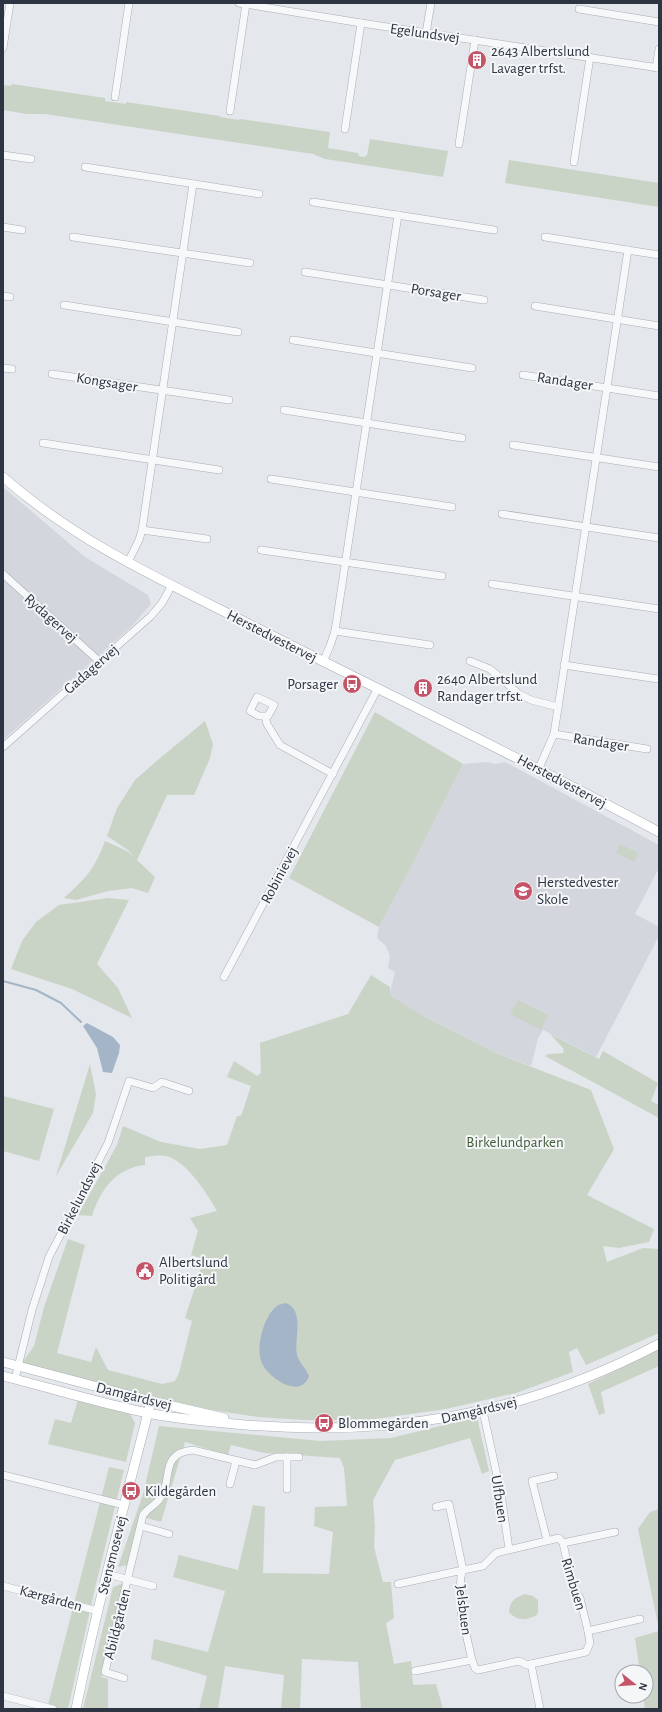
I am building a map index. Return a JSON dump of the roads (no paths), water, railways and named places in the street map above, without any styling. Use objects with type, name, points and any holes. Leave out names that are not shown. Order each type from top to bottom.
[{"type":"street","points":[[3,48],[10,3]]},
{"type":"street","points":[[115,97],[129,3]]},
{"type":"street","name":"Egelundsvej","points":[[239,3],[657,68]]},
{"type":"street","points":[[426,33],[431,3]]},
{"type":"street","points":[[230,111],[246,4]]},
{"type":"street","points":[[579,9],[659,22]]},
{"type":"street","points":[[345,129],[361,23]]},
{"type":"street","points":[[459,144],[475,40]]},
{"type":"street","points":[[657,68],[659,50]]},
{"type":"street","points":[[574,162],[590,58]]},
{"type":"street","points":[[3,155],[31,159]]},
{"type":"street","points":[[85,167],[259,194]]},
{"type":"street","points":[[128,562],[139,540],[142,530],[193,184]]},
{"type":"street","points":[[313,202],[494,230]]},
{"type":"street","points":[[323,662],[330,646],[334,630],[398,215]]},
{"type":"street","points":[[3,227],[22,230]]},
{"type":"street","points":[[73,237],[250,263]]},
{"type":"street","points":[[545,237],[659,255]]},
{"type":"street","name":"Randager","points":[[538,768],[554,734],[628,250]]},
{"type":"street","name":"Porsager","points":[[305,272],[484,300]]},
{"type":"street","points":[[64,305],[238,332]]},
{"type":"street","points":[[535,306],[659,326]]},
{"type":"street","points":[[293,340],[472,368]]},
{"type":"street","points":[[3,368],[12,369]]},
{"type":"street","name":"Kongsager","points":[[52,374],[230,400]]},
{"type":"street","name":"Randager","points":[[523,375],[659,396]]},
{"type":"street","points":[[284,410],[462,438]]},
{"type":"street","points":[[43,444],[219,470]]},
{"type":"street","points":[[513,445],[659,467]]},
{"type":"street","name":"Herstedvestervej","points":[[3,476],[25,496],[59,521],[88,540],[128,562],[323,662],[538,768],[659,832]]},
{"type":"street","points":[[271,479],[452,507]]},
{"type":"street","points":[[502,514],[659,538]]},
{"type":"street","points":[[142,530],[207,539]]},
{"type":"street","points":[[262,550],[442,576]]},
{"type":"street","name":"Rydagervej","points":[[3,574],[100,662]]},
{"type":"street","points":[[492,584],[659,609]]},
{"type":"street","name":"Gadagervej","points":[[3,747],[151,616],[162,604],[172,585]]},
{"type":"street","points":[[334,630],[430,645]]},
{"type":"street","points":[[470,661],[490,669],[519,694],[531,700],[558,707]]},
{"type":"street","points":[[564,665],[658,679]]},
{"type":"street","name":"Robinievej","points":[[224,977],[378,688]]},
{"type":"street","points":[[265,716],[267,724],[280,745],[333,774]]},
{"type":"street","name":"Randager","points":[[554,734],[647,749]]},
{"type":"street","name":"Birkelundsvej","points":[[15,1379],[32,1310],[49,1257],[108,1143],[129,1081],[152,1088],[162,1082],[189,1091]]},
{"type":"street","name":"Damgårdsvej","points":[[3,1376],[148,1413],[208,1421],[265,1426],[360,1428],[435,1420],[483,1411],[525,1400],[566,1386],[627,1360],[659,1344]]},
{"type":"street","name":"Damgårdsvej","points":[[3,1362],[151,1401],[265,1426]]},
{"type":"street","name":"Stensmosevej","points":[[76,1709],[107,1574],[151,1401]]},
{"type":"street","name":"Ulfbuen","points":[[483,1411],[501,1494],[509,1549]]},
{"type":"street","points":[[128,1579],[143,1515],[147,1508],[159,1500],[171,1462],[177,1455],[185,1451],[193,1450],[255,1465],[276,1457],[299,1457]]},
{"type":"street","points":[[287,1457],[287,1489]]},
{"type":"street","points":[[230,1484],[236,1461]]},
{"type":"street","points":[[3,1475],[124,1506]]},
{"type":"street","points":[[547,1540],[532,1481],[554,1476]]},
{"type":"street","points":[[436,1507],[449,1504],[463,1570],[483,1566],[496,1553],[509,1549],[559,1538],[563,1543]]},
{"type":"street","points":[[141,1526],[170,1534]]},
{"type":"street","name":"Rimbuen","points":[[531,1664],[586,1652],[590,1643],[588,1631],[580,1598],[573,1589],[563,1543],[615,1532]]},
{"type":"street","name":"Jelsbuen","points":[[398,1584],[463,1570]]},
{"type":"street","name":"Jelsbuen","points":[[463,1570],[460,1577],[460,1585],[464,1606],[461,1612],[472,1660]]},
{"type":"street","name":"Abildgården","points":[[107,1574],[153,1586]]},
{"type":"street","name":"Abildgården","points":[[124,1678],[105,1672],[128,1579]]},
{"type":"street","name":"Kærgården","points":[[3,1586],[98,1611]]},
{"type":"street","points":[[588,1631],[640,1619]]},
{"type":"street","points":[[415,1671],[472,1660],[475,1668],[478,1670],[520,1661],[527,1665],[531,1664],[540,1709]]},
{"type":"street","points":[[3,1696],[53,1709]]},
{"type":"water","points":[[87,1023],[113,1037],[120,1045],[119,1053],[112,1073],[103,1072],[97,1048],[83,1026]]},
{"type":"water","points":[[286,1303],[292,1307],[297,1318],[297,1355],[299,1361],[309,1376],[305,1383],[299,1386],[292,1386],[277,1380],[265,1369],[260,1357],[260,1341],[268,1317],[272,1310],[277,1306]]},
{"type":"waterway","points":[[3,981],[36,990],[61,1003],[81,1022]]},
{"type":"place","name":"2643 Albertslund Lavager trfst.","points":[[477,60]]},
{"type":"place","name":"Porsager","points":[[352,684]]},
{"type":"place","name":"2640 Albertslund Randager trfst.","points":[[423,688]]},
{"type":"place","name":"Herstedvester Skole","points":[[523,891]]},
{"type":"place","name":"Albertslund Politigård","points":[[145,1271]]},
{"type":"place","name":"Blommegården","points":[[324,1423]]},
{"type":"place","name":"Kildegården","points":[[131,1491]]},
{"type":"park label","name":"Birkelundparken","points":[[515,1142]]}]
